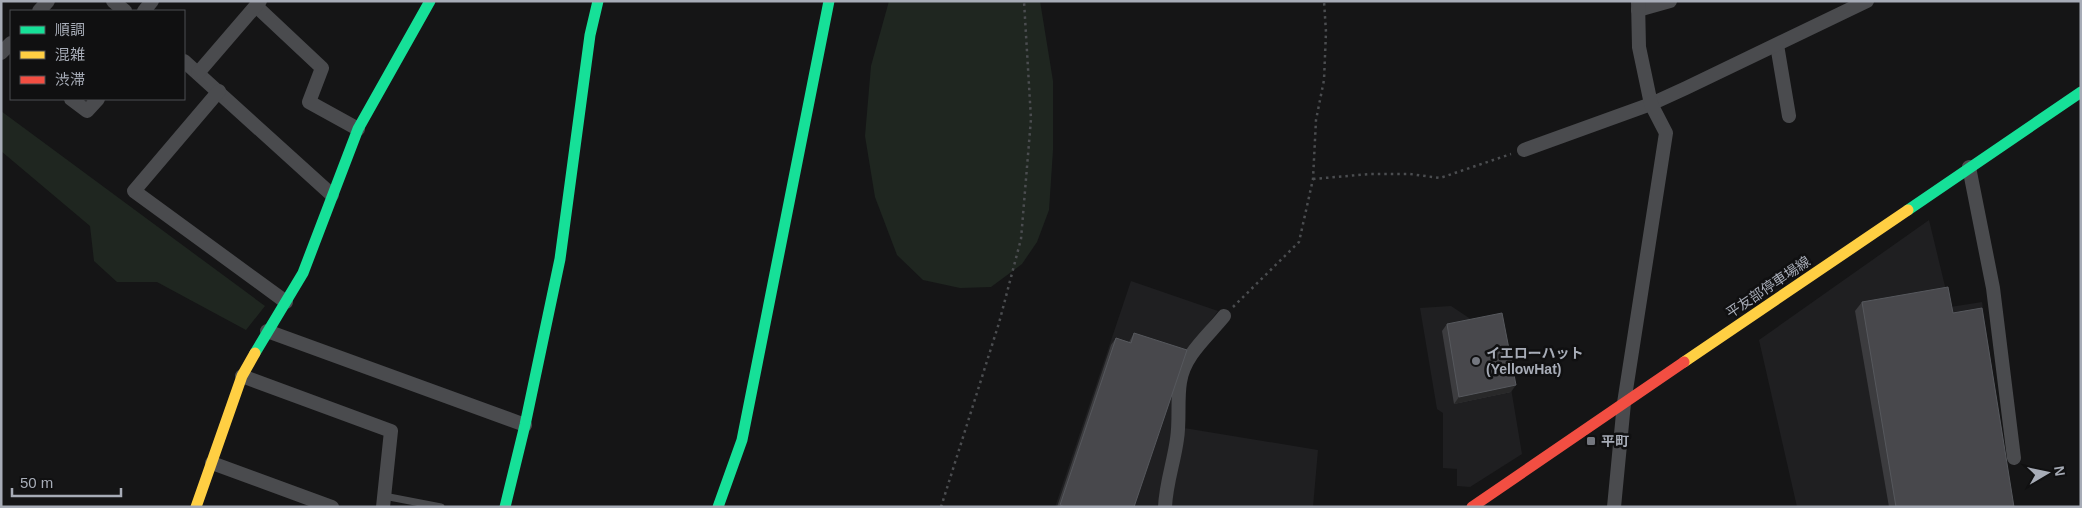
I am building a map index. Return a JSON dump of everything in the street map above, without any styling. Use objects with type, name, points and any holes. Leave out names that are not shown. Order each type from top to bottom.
[{"type":"street","points":[[113,1],[124,10]]},
{"type":"street","points":[[196,507],[242,376],[303,273],[358,129],[430,1]]},
{"type":"street","points":[[505,507],[525,425],[560,259],[590,36],[598,1]]},
{"type":"street","points":[[718,507],[742,440],[829,1]]},
{"type":"street","points":[[1614,507],[1624,403],[1666,133],[1651,104],[1639,47],[1638,6],[1670,1]]},
{"type":"street","points":[[1524,150],[1651,104],[1777,46],[1867,1]]},
{"type":"street","points":[[198,73],[258,4],[322,68],[308,102],[358,129]]},
{"type":"street","points":[[1,53],[10,44]]},
{"type":"street","points":[[1777,46],[1789,116]]},
{"type":"street","points":[[185,62],[332,195]]},
{"type":"street","points":[[218,91],[134,191],[286,302]]},
{"type":"street","name":"平友部停車場線","points":[[1472,507],[1969,167],[2080,96]]},
{"type":"street","points":[[72,100],[87,111],[97,100]]},
{"type":"street","points":[[1969,167],[1993,288],[2014,458]]},
{"type":"street","points":[[1165,507],[1166,492],[1177,438],[1180,380],[1189,358],[1224,316]]},
{"type":"street","points":[[267,331],[525,425]]},
{"type":"street","points":[[242,376],[391,432],[383,502]]},
{"type":"street","points":[[212,463],[303,502],[332,507]]},
{"type":"lane","points":[[383,502],[441,507]]},
{"type":"path","points":[[941,507],[1000,323],[1021,239],[1032,119],[1024,1]]},
{"type":"path","points":[[1224,316],[1299,242],[1313,179],[1316,120],[1324,80],[1326,32],[1324,1]]},
{"type":"path","points":[[1313,179],[1400,174],[1440,178],[1524,150]]},
{"type":"shaded area","points":[[889,1],[1040,1],[1053,81],[1053,150],[1049,210],[1037,242],[1022,264],[991,287],[960,288],[923,280],[897,255],[875,197],[865,136],[871,66]]},
{"type":"shaded area","points":[[1,111],[265,306],[246,330],[157,282],[117,282],[94,261],[90,226],[1,151]]},
{"type":"shaded area","points":[[1929,220],[1950,307],[1982,302],[2013,507],[1797,507],[1759,340]]},
{"type":"shaded area","points":[[1131,281],[1218,311],[1185,354],[1172,426],[1318,450],[1313,507],[1055,507]]},
{"type":"shaded area","points":[[1451,306],[1472,320],[1499,316],[1522,454],[1470,487],[1457,486],[1457,469],[1443,468],[1443,413],[1437,409],[1420,308]]},
{"type":"building","points":[[1948,287],[1953,313],[1982,308],[2014,507],[1896,507],[1862,302]]},
{"type":"building","name":"イエローハット (YellowHat)","points":[[1502,313],[1516,385],[1459,397],[1447,324]]},
{"type":"building","points":[[1134,333],[1187,350],[1134,507],[1065,507],[1060,505],[1116,338],[1131,343]]},
{"type":"traffic: fast","points":[[255,353],[303,273],[358,129],[430,1]]},
{"type":"traffic: fast","points":[[505,507],[525,425],[560,259],[590,35],[598,1]]},
{"type":"traffic: fast","points":[[718,507],[742,440],[829,1]]},
{"type":"traffic: fast","points":[[1908,210],[2081,92]]},
{"type":"traffic: slow","points":[[1684,362],[1908,210]]},
{"type":"traffic: slow","points":[[196,507],[242,376],[255,353]]},
{"type":"traffic: jam","points":[[1472,507],[1684,362]]},
{"type":"place","name":"イエローハット (YellowHat)","points":[[1476,361]]},
{"type":"place","name":"平町","points":[[1591,441]]}]
